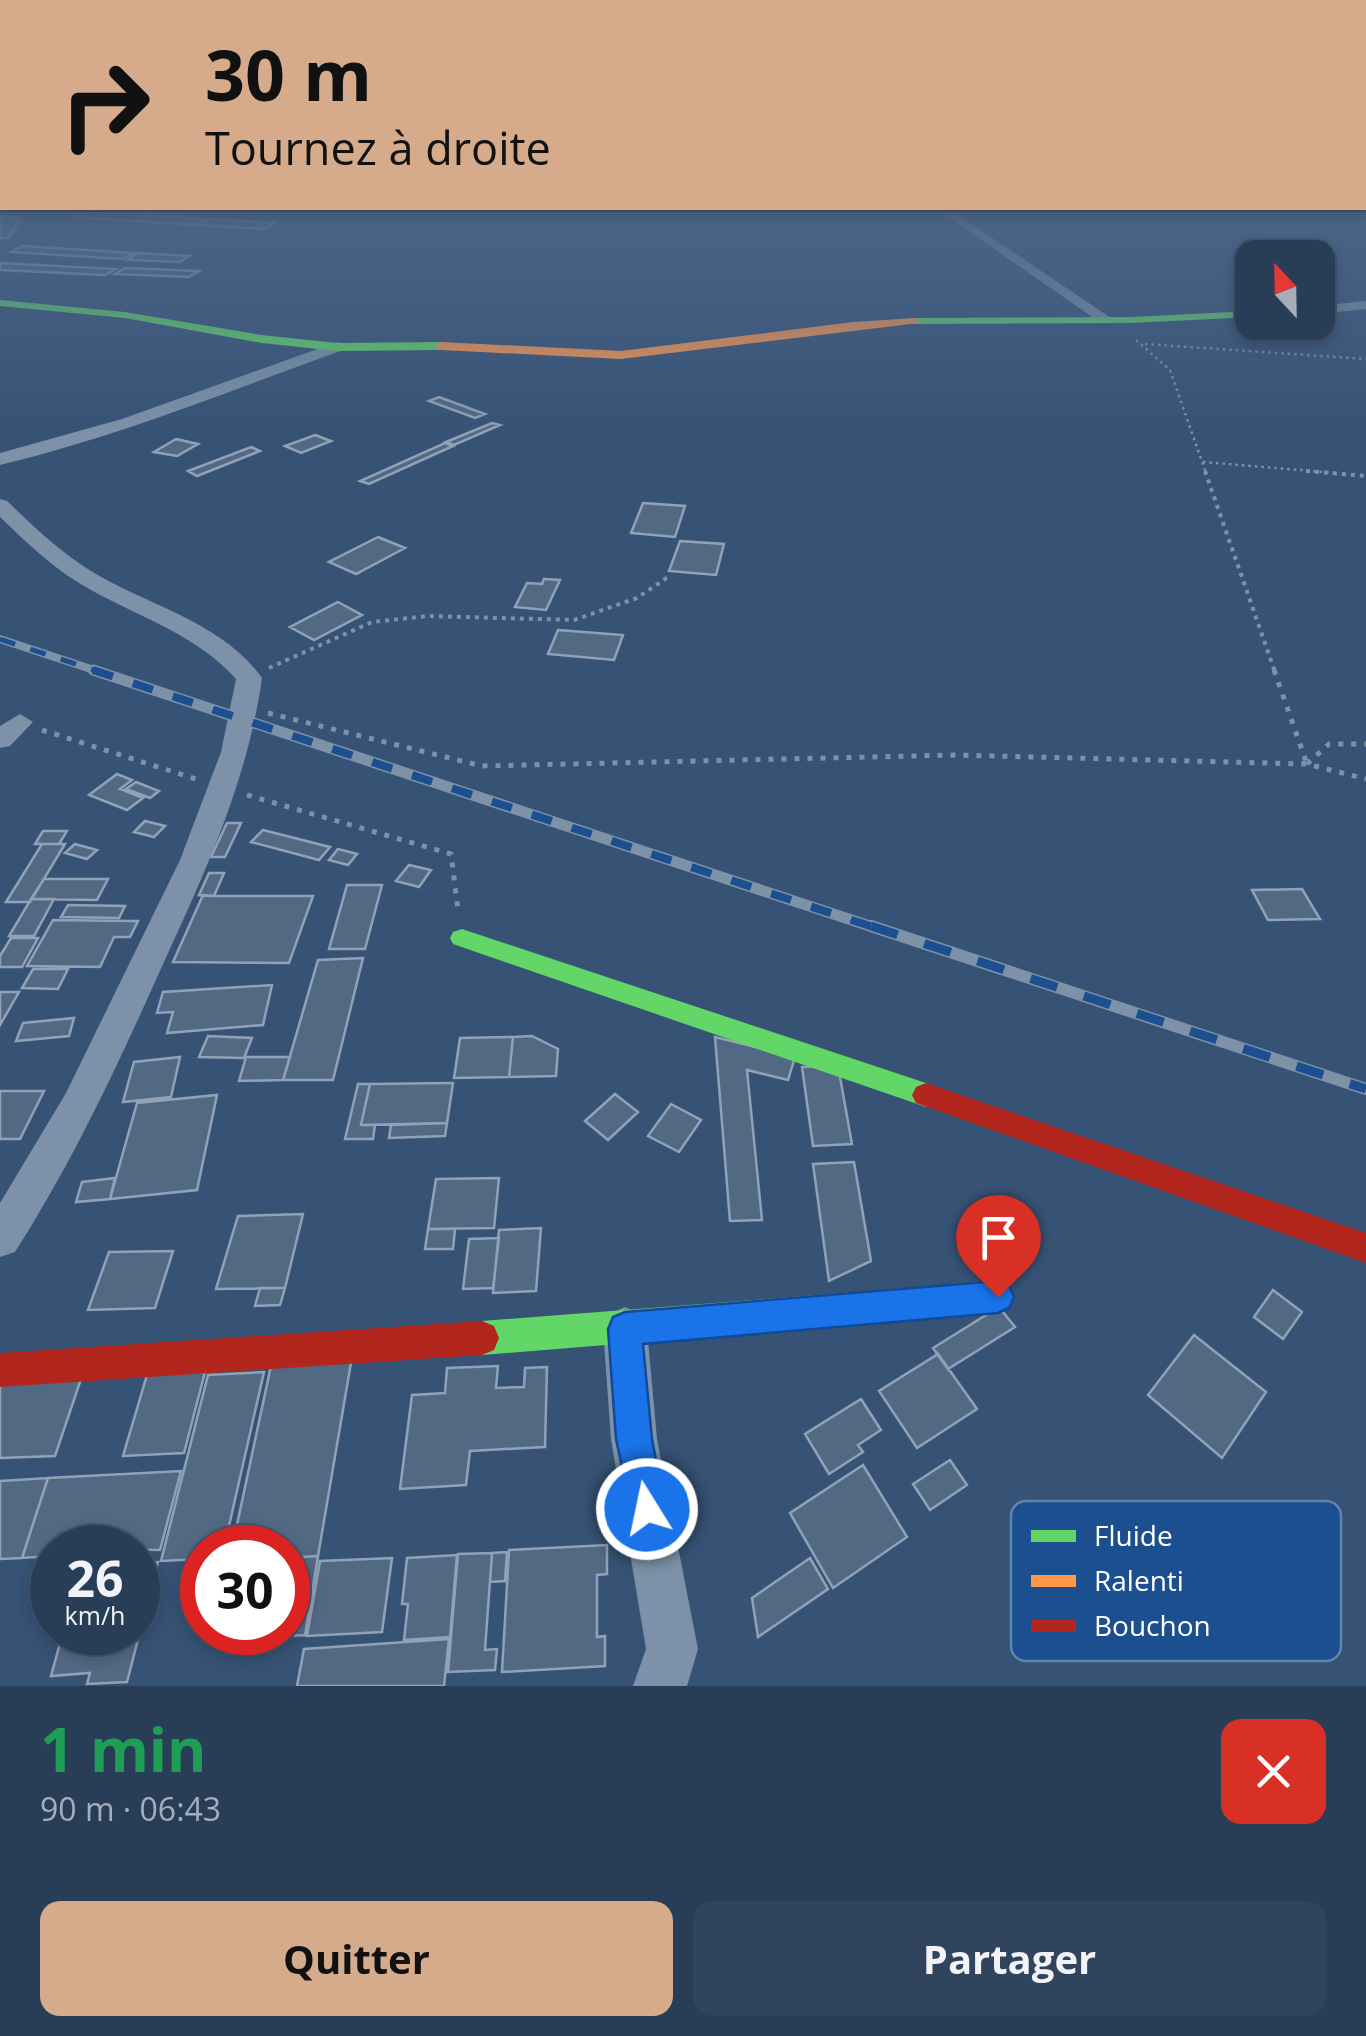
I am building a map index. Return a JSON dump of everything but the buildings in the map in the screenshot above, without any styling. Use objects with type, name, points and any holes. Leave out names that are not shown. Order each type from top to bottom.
[{"type":"street","points":[[1044,278],[1106,320]]},
{"type":"street","points":[[0,302],[125,315],[262,339],[336,347],[442,346],[621,356],[853,325],[1006,316],[1106,320],[1235,315]]},
{"type":"street","points":[[1335,308],[1366,305]]},
{"type":"street","points":[[0,458],[37,451],[121,424],[336,347]]},
{"type":"street","points":[[0,505],[34,540],[93,582],[208,638],[230,654],[248,678],[246,707],[198,855],[91,1084],[0,1238]]},
{"type":"street","points":[[462,938],[719,1022],[1366,1248]]},
{"type":"street","points":[[0,1370],[625,1329],[998,1297]]},
{"type":"street","points":[[625,1329],[634,1439],[672,1649],[660,1686]]},
{"type":"path","points":[[1106,320],[1142,344],[1170,370],[1307,764]]},
{"type":"path","points":[[1142,344],[1366,359]]},
{"type":"path","points":[[1203,462],[1366,476]]},
{"type":"path","points":[[248,678],[372,622],[428,616],[574,620],[637,598],[668,577]]},
{"type":"path","points":[[246,707],[482,766],[956,755],[1307,764],[1366,779]]},
{"type":"path","points":[[10,731],[451,854],[462,938]]},
{"type":"path","points":[[1307,764],[1329,744],[1366,744]]},
{"type":"railway","points":[[0,639],[100,672]]},
{"type":"railway","points":[[93,670],[879,929]]},
{"type":"railway","points":[[871,926],[1366,1089]]},
{"type":"traffic: fast","points":[[0,303],[125,315],[262,339],[337,347],[441,346]]},
{"type":"traffic: fast","points":[[915,321],[1131,320],[1235,315]]},
{"type":"traffic: fast","points":[[462,938],[926,1095]]},
{"type":"traffic: fast","points":[[482,1338],[998,1297]]},
{"type":"traffic: slow","points":[[441,346],[621,355],[853,325],[915,321]]},
{"type":"traffic: jam","points":[[926,1095],[1366,1248]]},
{"type":"traffic: jam","points":[[0,1370],[482,1338]]},
{"type":"route","points":[[647,1509],[634,1439],[625,1329],[998,1297]]}]
